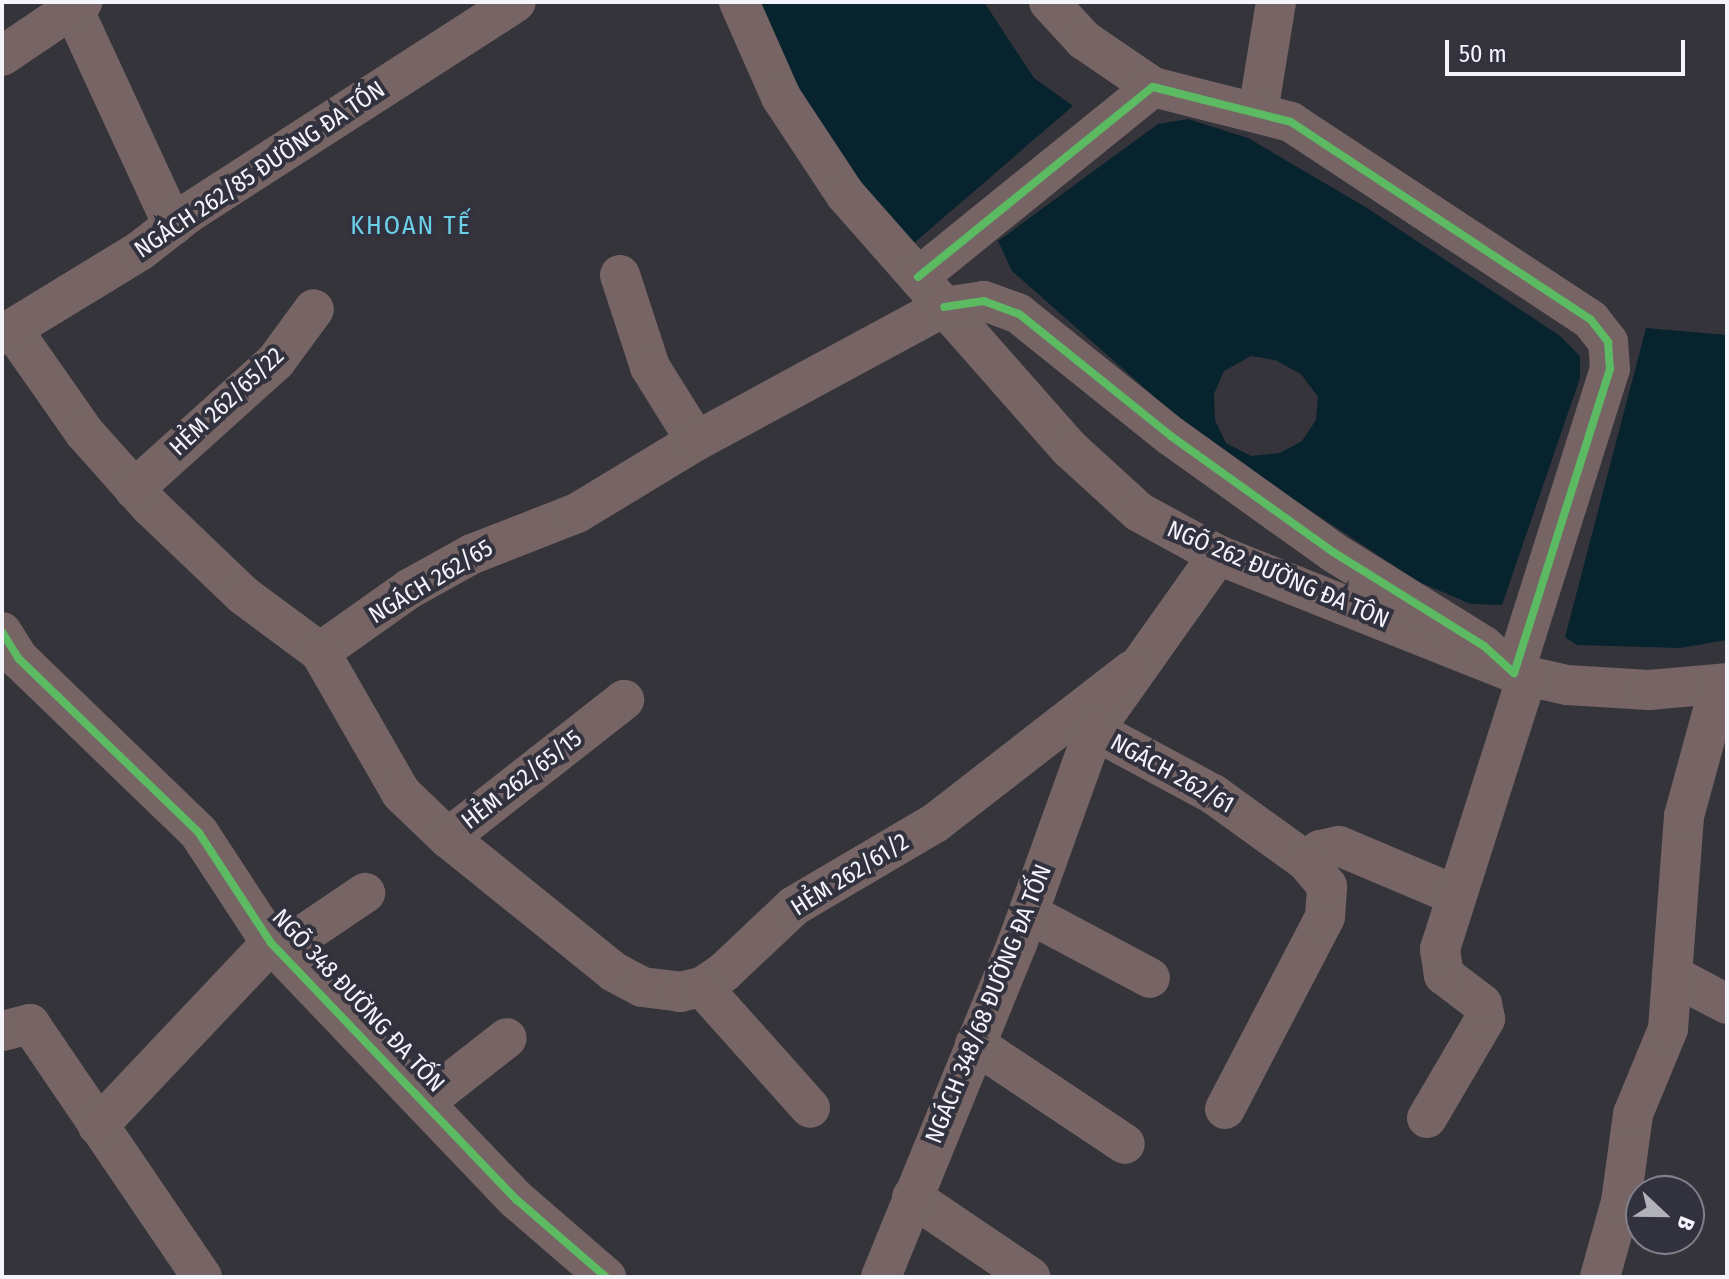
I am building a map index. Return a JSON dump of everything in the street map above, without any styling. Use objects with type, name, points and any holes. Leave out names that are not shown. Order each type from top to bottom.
[{"type":"street","name":"NGÁCH 262/85 ĐƯỜNG ĐA TỐN","points":[[7,332],[516,2]]},
{"type":"street","name":"NGÕ 262 ĐƯỜNG ĐA TÔN","points":[[739,2],[781,97],[845,194],[1104,483],[1151,520],[1218,555],[1520,674],[1567,685],[1649,690],[1724,684]]},
{"type":"street","points":[[1049,2],[1084,40],[1153,87],[1258,112],[1301,128],[1591,320],[1608,342],[1610,369],[1455,895],[1439,961],[1453,985],[1486,1009],[1485,1019],[1427,1118]]},
{"type":"street","points":[[1258,112],[1276,2]]},
{"type":"street","points":[[2,56],[74,3],[173,225]]},
{"type":"street","points":[[918,277],[1153,87]]},
{"type":"street","points":[[620,275],[650,367],[696,441]]},
{"type":"street","name":"NGÁCH 262/65","points":[[320,652],[459,561],[577,513],[696,441],[944,307],[984,301],[1019,314],[1171,436],[1333,552],[1484,646],[1520,674]]},
{"type":"street","name":"HẺM 262/65/22","points":[[134,489],[276,361],[314,309]]},
{"type":"street","points":[[7,332],[84,432],[134,489],[243,595],[320,652]]},
{"type":"street","name":"NGÁCH 262/61","points":[[1218,555],[1132,670],[1094,730],[1213,794],[1306,861],[1327,886],[1325,917],[1225,1109]]},
{"type":"street","name":"NGÕ 348 ĐƯỜNG ĐA TỐN","points":[[2,632],[19,659],[199,833],[275,947],[517,1200],[606,1277]]},
{"type":"street","name":"HẺM 262/65/15","points":[[320,652],[401,793],[448,838],[624,700]]},
{"type":"street","name":"HẺM 262/61/2","points":[[702,987],[794,906],[935,823],[1132,670]]},
{"type":"street","points":[[1600,1277],[1621,1202],[1633,1114],[1668,1029],[1684,816],[1724,684]]},
{"type":"street","name":"NGÁCH 348/68 ĐƯỜNG ĐA TỐN","points":[[881,1277],[1028,913],[1094,730]]},
{"type":"street","points":[[448,838],[614,972],[662,992],[702,987],[810,1108]]},
{"type":"street","points":[[1306,861],[1320,850],[1339,846],[1455,895]]},
{"type":"street","points":[[98,1126],[275,947],[365,893]]},
{"type":"street","points":[[1028,913],[1150,978]]},
{"type":"street","points":[[1672,975],[1727,1004]]},
{"type":"street","points":[[2,1031],[30,1024],[202,1277]]},
{"type":"street","points":[[424,1103],[507,1038]]},
{"type":"street","points":[[975,1044],[1125,1144]]},
{"type":"street","points":[[912,1197],[1030,1277]]},
{"type":"water","points":[[756,2],[984,2],[1034,78],[1073,106],[907,249],[796,106]]},
{"type":"water","points":[[1188,119],[1248,138],[1367,208],[1560,336],[1580,356],[1580,378],[1502,605],[1471,604],[1419,582],[1293,499],[1174,414],[1012,271],[998,241],[1158,124]],"holes":[[[1251,356],[1275,360],[1301,374],[1318,397],[1316,420],[1302,441],[1280,453],[1251,456],[1226,443],[1215,420],[1214,394],[1224,371]]]},
{"type":"water","points":[[1646,328],[1727,335],[1727,640],[1680,648],[1577,645],[1565,637]]},
{"type":"cycle path","points":[[918,277],[1153,87],[1291,122],[1591,320],[1608,342],[1610,369],[1514,673],[1484,646],[1333,552],[1171,436],[1019,314],[984,301],[944,307]]},
{"type":"cycle path","points":[[2,632],[19,659],[199,833],[271,943],[517,1200],[606,1277]]},
{"type":"district","name":"KHOAN TẾ","points":[[411,226]]}]
